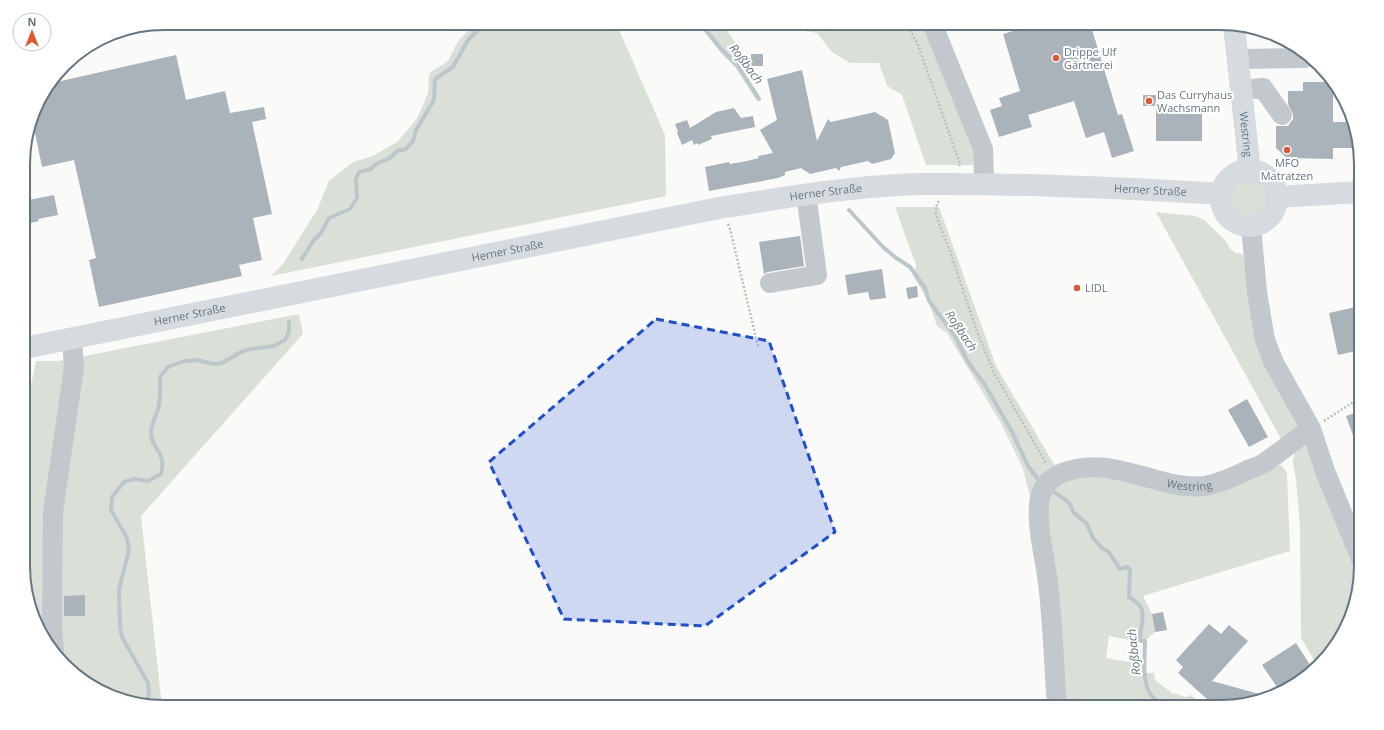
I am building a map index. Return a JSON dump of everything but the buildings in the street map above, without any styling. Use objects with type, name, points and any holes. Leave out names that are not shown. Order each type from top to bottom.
[{"type":"main road","name":"Westring","points":[[1235,31],[1250,171]]},
{"type":"main road","points":[[1243,171],[1250,171],[1258,172],[1270,180],[1274,186],[1277,197],[1275,208],[1265,221],[1257,225],[1243,226],[1237,224],[1228,217],[1222,206],[1221,194],[1223,186],[1228,179],[1243,171]]},
{"type":"main road","name":"Herner Straße","points":[[30,347],[719,208],[806,194],[922,184],[984,184],[1082,186],[1221,194]]},
{"type":"main road","points":[[1277,197],[1354,192]]},
{"type":"street","points":[[935,30],[983,149],[984,184]]},
{"type":"street","points":[[1238,59],[1302,58]]},
{"type":"street","points":[[1240,90],[1263,88],[1282,115]]},
{"type":"street","points":[[770,283],[817,275],[806,194]]},
{"type":"street","points":[[1251,226],[1257,292],[1264,340],[1274,363],[1311,429],[1325,471],[1354,543]]},
{"type":"street","points":[[53,640],[53,512],[74,367],[72,338]]},
{"type":"street","name":"Westring","points":[[1056,476],[1074,469],[1096,467],[1112,469],[1179,486],[1204,486],[1226,480],[1265,462],[1311,429]]},
{"type":"street","points":[[1056,476],[1047,482],[1042,491],[1039,505],[1039,527],[1048,584],[1056,700]]},
{"type":"path","points":[[910,30],[918,45],[960,164],[948,185]]},
{"type":"path","points":[[719,208],[730,229],[758,346]]},
{"type":"path","points":[[937,218],[994,373],[1048,466],[1056,476]]},
{"type":"path","points":[[1311,429],[1354,401]]},
{"type":"highlighted area","points":[[656,319],[769,341],[835,532],[705,626],[564,619],[489,462]]},
{"type":"shaded area","points":[[619,30],[665,135],[666,196],[271,276],[283,264],[317,210],[329,181],[353,162],[373,156],[397,142],[416,120],[428,93],[429,75],[431,72],[448,61],[460,39],[468,31]]},
{"type":"shaded area","points":[[703,30],[727,30],[751,66],[740,67],[761,98],[757,101],[735,67]]},
{"type":"shaded area","points":[[799,30],[927,30],[975,156],[972,165],[926,165],[902,95],[887,86],[879,63],[850,63],[832,52],[817,33]]},
{"type":"shaded area","points":[[1254,179],[1261,182],[1267,188],[1270,199],[1269,207],[1261,216],[1254,219],[1246,219],[1239,216],[1231,207],[1230,195],[1233,188],[1242,180]]},
{"type":"shaded area","points":[[895,207],[939,207],[996,366],[1058,471],[1032,504],[1023,469],[1002,425],[947,333],[937,326],[929,302],[914,277],[916,265]]},
{"type":"shaded area","points":[[1156,212],[1195,216],[1204,220],[1225,240],[1230,249],[1236,253],[1243,254],[1257,338],[1301,427],[1281,439]]},
{"type":"shaded area","points":[[299,314],[303,334],[141,516],[161,700],[121,693],[105,686],[76,667],[63,654],[53,640],[37,609],[31,583],[30,566],[30,390],[36,361],[59,361]]},
{"type":"shaded area","points":[[1304,441],[1334,509],[1354,563],[1354,575],[1347,609],[1331,640],[1314,660],[1301,638],[1300,526],[1293,462],[1295,445]]},
{"type":"shaded area","points":[[1281,465],[1287,473],[1290,551],[1143,596],[1152,614],[1155,632],[1146,640],[1139,642],[1109,636],[1106,658],[1146,665],[1146,673],[1154,673],[1155,680],[1172,693],[1186,697],[1191,695],[1196,700],[1061,700],[1047,504],[1050,490],[1074,475],[1088,472],[1142,482],[1258,472]]},
{"type":"waterway","points":[[302,259],[313,241],[321,233],[329,218],[350,209],[357,198],[356,179],[359,172],[371,169],[376,164],[390,158],[397,151],[406,149],[413,141],[416,130],[434,100],[435,79],[453,67],[468,40],[478,30]]},
{"type":"waterway","name":"Roßbach","points":[[706,30],[721,49],[738,66],[759,99]]},
{"type":"waterway","name":"Roßbach","points":[[849,210],[883,247],[910,267],[925,288],[929,301],[955,336],[968,362],[985,385],[1012,432],[1028,466],[1037,478]]},
{"type":"waterway","points":[[148,699],[148,683],[122,637],[120,627],[119,589],[129,550],[127,538],[111,510],[112,497],[124,482],[135,479],[148,481],[161,474],[162,461],[153,443],[151,433],[160,401],[160,377],[168,367],[184,361],[196,360],[214,364],[222,363],[241,352],[274,346],[285,340],[289,332],[289,322]]},
{"type":"waterway","name":"Roßbach","points":[[1051,489],[1070,504],[1073,512],[1087,524],[1093,538],[1103,549],[1108,551],[1120,569],[1127,567],[1130,570],[1129,597],[1139,605],[1143,617],[1140,641],[1145,641],[1145,681],[1149,692],[1155,700]]},
{"type":"place","name":"Drippe Ulf Gärtnerei","points":[[1056,58]]},
{"type":"place","name":"Das Curryhaus Wachsmann","points":[[1149,101]]},
{"type":"place","name":"MFO Matratzen","points":[[1287,150]]},
{"type":"place","name":"LIDL","points":[[1077,288]]}]
